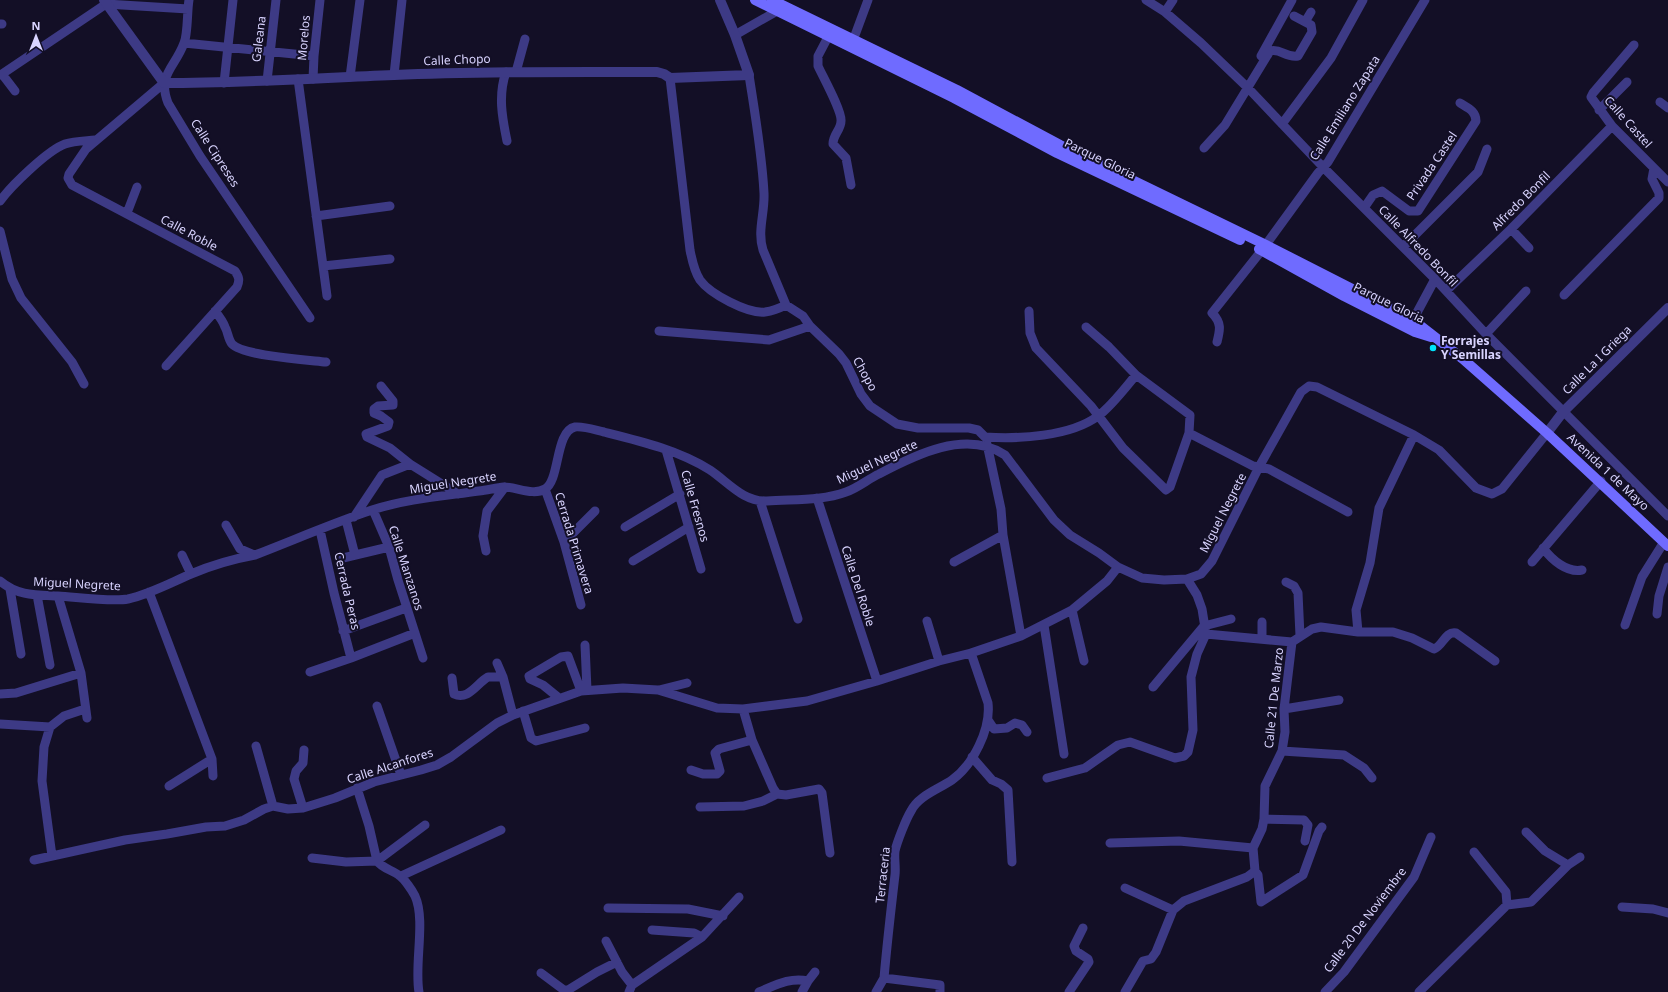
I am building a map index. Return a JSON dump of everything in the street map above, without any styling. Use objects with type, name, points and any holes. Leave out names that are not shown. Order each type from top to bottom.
[{"type":"main road","name":"Parque Gloria","points":[[755,0],[828,37],[851,44]]},
{"type":"main road","name":"Parque Gloria","points":[[772,0],[851,44],[954,98],[1264,247],[1415,332],[1434,338]]},
{"type":"main road","name":"Parque Gloria","points":[[1346,292],[1413,320],[1421,325],[1434,338],[1463,359],[1547,433]]},
{"type":"main road","name":"Avenida 1 de Mayo","points":[[1547,433],[1666,544]]},
{"type":"street","points":[[224,83],[233,0]]},
{"type":"street","name":"Galeana","points":[[267,81],[276,0]]},
{"type":"street","name":"Morelos","points":[[313,79],[320,0]]},
{"type":"street","points":[[350,77],[360,0]]},
{"type":"street","points":[[394,75],[402,0]]},
{"type":"street","points":[[670,78],[690,250],[694,267],[700,280],[710,289],[741,308],[753,312],[766,312],[786,305],[760,241],[765,195],[749,75],[735,34],[720,0]]},
{"type":"street","points":[[851,44],[868,0]]},
{"type":"street","name":"Calle Alfredo Bonfil","points":[[1146,0],[1165,12],[1201,43],[1246,86],[1323,167],[1435,279],[1486,334],[1668,516]]},
{"type":"street","points":[[1165,12],[1173,0]]},
{"type":"street","points":[[1204,148],[1226,125],[1292,0]]},
{"type":"street","points":[[1282,124],[1331,58],[1364,0]]},
{"type":"street","name":"Calle Emiliano Zapata","points":[[1217,342],[1221,327],[1217,318],[1212,313],[1328,162],[1425,0]]},
{"type":"street","points":[[0,201],[7,191],[54,149],[72,142],[95,140],[164,83],[170,68],[184,43],[188,5],[105,2],[1,75],[14,92]]},
{"type":"street","name":"Calle Cipreses","points":[[105,2],[164,83],[168,104],[200,156],[310,318]]},
{"type":"street","points":[[735,34],[777,11]]},
{"type":"street","points":[[1305,22],[1311,12]]},
{"type":"street","points":[[1246,86],[1270,51],[1275,50],[1290,57],[1298,56],[1312,32],[1311,26],[1294,16]]},
{"type":"street","points":[[828,37],[817,61],[841,115],[840,125],[835,134],[833,144],[846,158],[851,185]]},
{"type":"street","points":[[508,141],[501,102],[502,88],[511,72],[525,39]]},
{"type":"street","points":[[184,43],[314,56]]},
{"type":"street","name":"Calle Castel","points":[[1634,45],[1592,93],[1591,97],[1612,126],[1668,182]]},
{"type":"street","name":"Calle Chopo","points":[[164,83],[224,83],[394,75],[511,72],[657,72],[670,78],[749,75]]},
{"type":"street","points":[[298,79],[327,296]]},
{"type":"street","points":[[1599,110],[1627,82]]},
{"type":"street","points":[[1660,102],[1668,108]]},
{"type":"street","name":"Privada Castel","points":[[1364,208],[1373,195],[1382,191],[1409,211],[1418,211],[1476,121],[1476,116],[1473,111],[1460,103]]},
{"type":"street","name":"Alfredo Bonfil","points":[[1446,291],[1511,229],[1612,126]]},
{"type":"street","name":"Calle Roble","points":[[95,140],[86,149],[69,174],[69,182],[235,271],[238,275],[239,282],[237,287],[166,366]]},
{"type":"street","points":[[1403,247],[1478,172],[1488,149]]},
{"type":"street","points":[[1564,294],[1659,198],[1659,193],[1652,178],[1654,168]]},
{"type":"street","points":[[128,213],[137,187]]},
{"type":"street","points":[[316,216],[390,206]]},
{"type":"street","points":[[1511,229],[1529,248]]},
{"type":"street","points":[[0,231],[15,288],[21,298],[72,362],[84,384]]},
{"type":"street","points":[[323,266],[390,259]]},
{"type":"street","points":[[1413,320],[1435,279]]},
{"type":"street","points":[[1486,334],[1526,291]]},
{"type":"street","name":"Chopo","points":[[786,305],[803,316],[810,326],[839,354],[846,363],[870,406],[881,415],[897,424],[918,428],[969,428],[978,430],[984,437],[1033,437],[1084,424],[1099,416],[1136,375]]},
{"type":"street","name":"Calle La I Griega","points":[[1547,433],[1563,412],[1668,308]]},
{"type":"street","points":[[215,311],[225,326],[229,340],[241,349],[269,355],[326,362]]},
{"type":"street","points":[[1029,311],[1030,333],[1036,348],[1091,406],[1123,448],[1166,490],[1170,487],[1189,433],[1190,415],[1136,375],[1109,346],[1086,327]]},
{"type":"street","points":[[659,332],[717,335],[749,340],[769,340],[810,326]]},
{"type":"street","points":[[381,386],[392,401],[392,405],[378,406],[374,409],[374,413],[389,422],[388,426],[366,434],[367,437],[390,448],[410,464],[458,494]]},
{"type":"street","name":"Miguel Negrete","points":[[0,581],[10,589],[37,595],[127,599],[236,558],[255,555],[373,510],[395,504],[505,487],[530,492],[545,489],[551,483],[562,442],[570,429],[576,427],[633,439],[666,450],[709,470],[745,497],[760,501],[817,498],[846,492],[915,456],[936,449],[956,445],[971,445],[997,450],[1005,455],[1054,520],[1070,535],[1099,552],[1118,567],[1142,578],[1187,580],[1201,574],[1212,561],[1259,467],[1301,392],[1309,386],[1317,387],[1414,435],[1439,450],[1476,488],[1492,494],[1502,489],[1547,433]]},
{"type":"street","points":[[1189,433],[1253,466],[1269,469],[1348,512]]},
{"type":"street","points":[[1358,632],[1356,610],[1370,564],[1379,508],[1414,435]]},
{"type":"street","points":[[984,437],[988,448],[1000,509],[1003,535],[1021,636]]},
{"type":"street","name":"Calle Fresnos","points":[[666,450],[701,569]]},
{"type":"street","points":[[355,555],[350,519],[382,475],[410,464]]},
{"type":"street","points":[[1532,562],[1600,481]]},
{"type":"street","points":[[486,551],[483,536],[487,511],[505,487]]},
{"type":"street","name":"Cerrada Primavera","points":[[545,489],[564,542],[581,604]]},
{"type":"street","points":[[625,528],[680,494]]},
{"type":"street","name":"Calle Del Roble","points":[[817,498],[877,681]]},
{"type":"street","points":[[760,501],[798,618]]},
{"type":"street","name":"Calle Manzanos","points":[[373,510],[389,547],[406,608],[423,658]]},
{"type":"street","points":[[564,542],[595,511]]},
{"type":"street","points":[[226,525],[240,549],[255,555]]},
{"type":"street","points":[[633,561],[689,527]]},
{"type":"street","name":"Cerrada Peras","points":[[320,530],[343,631],[351,658]]},
{"type":"street","points":[[954,562],[1003,535]]},
{"type":"street","points":[[1625,625],[1642,578],[1666,544]]},
{"type":"street","points":[[343,558],[389,547]]},
{"type":"street","points":[[1543,548],[1550,557],[1569,569],[1575,572],[1582,570]]},
{"type":"street","points":[[182,555],[191,574]]},
{"type":"street","points":[[972,652],[1021,636],[1072,610],[1107,581],[1118,567]]},
{"type":"street","points":[[1657,614],[1659,596],[1668,567]]},
{"type":"street","points":[[1047,778],[1085,768],[1118,745],[1130,742],[1175,758],[1184,756],[1188,752],[1193,730],[1191,678],[1205,630],[1202,609],[1197,595],[1187,580]]},
{"type":"street","points":[[1286,582],[1294,586],[1298,593],[1300,636]]},
{"type":"street","points":[[10,589],[21,654]]},
{"type":"street","points":[[149,592],[212,760],[213,776]]},
{"type":"street","points":[[37,595],[50,665]]},
{"type":"street","points":[[58,596],[81,673],[87,718]]},
{"type":"street","points":[[343,631],[406,608]]},
{"type":"street","points":[[1072,610],[1084,661]]},
{"type":"street","points":[[1153,687],[1205,630],[1231,619]]},
{"type":"street","points":[[927,621],[939,661]]},
{"type":"street","points":[[1262,622],[1262,639]]},
{"type":"street","points":[[1044,625],[1064,754]]},
{"type":"street","points":[[1205,630],[1292,642],[1312,629],[1321,627],[1358,632],[1392,632],[1412,638],[1434,649],[1437,648],[1452,632],[1456,633],[1495,661]]},
{"type":"street","points":[[310,672],[415,633]]},
{"type":"street","name":"Calle 21 De Marzo","points":[[1252,848],[1262,829],[1264,819],[1264,786],[1282,751],[1285,732],[1284,709],[1292,642]]},
{"type":"street","points":[[584,691],[585,645]]},
{"type":"street","name":"Calle Alcanfores","points":[[273,806],[288,809],[303,808],[335,798],[374,782],[437,765],[451,757],[496,723],[523,711],[584,691],[623,688],[658,690],[716,708],[743,709],[807,701],[972,652]]},
{"type":"street","name":"Terraceria","points":[[876,992],[884,978],[895,872],[895,850],[910,812],[915,804],[953,779],[961,771],[972,757],[981,741],[988,720],[988,703],[972,652]]},
{"type":"street","points":[[559,698],[543,685],[530,679],[529,676],[561,657],[568,656],[584,691]]},
{"type":"street","points":[[497,663],[503,677],[513,715]]},
{"type":"street","points":[[0,694],[16,693],[81,673]]},
{"type":"street","points":[[452,678],[454,694],[457,695],[468,694],[488,677],[503,677]]},
{"type":"street","points":[[658,690],[687,683]]},
{"type":"street","points":[[1284,709],[1339,700]]},
{"type":"street","points":[[377,706],[401,775]]},
{"type":"street","points":[[52,856],[42,781],[44,747],[50,727],[64,716],[85,709]]},
{"type":"street","points":[[743,709],[752,740],[777,794]]},
{"type":"street","points":[[523,711],[531,738],[536,741],[585,728]]},
{"type":"street","points":[[988,720],[994,729],[1007,728],[1015,723],[1022,725],[1027,732]]},
{"type":"street","points":[[0,724],[50,727]]},
{"type":"street","points":[[691,770],[703,774],[716,774],[720,771],[715,752],[720,749],[752,740]]},
{"type":"street","points":[[34,860],[125,840],[206,827],[226,826],[244,820],[264,809],[273,806],[256,746]]},
{"type":"street","points":[[303,808],[294,779],[296,771],[303,763],[304,750]]},
{"type":"street","points":[[1282,751],[1344,755],[1364,768],[1372,778]]},
{"type":"street","points":[[972,757],[992,780],[1001,784],[1008,790],[1012,862]]},
{"type":"street","points":[[169,786],[212,760]]},
{"type":"street","points":[[357,788],[369,826],[377,861],[380,865],[401,876],[415,896],[418,908],[419,992]]},
{"type":"street","points":[[700,807],[744,806],[763,801],[777,794],[786,795],[819,790],[822,793],[830,853]]},
{"type":"street","points":[[1264,819],[1304,820],[1308,825],[1305,841]]},
{"type":"street","points":[[312,858],[346,862],[377,861],[425,825]]},
{"type":"street","points":[[1110,843],[1179,841],[1252,848],[1255,872],[1258,875],[1261,902],[1303,875],[1319,831],[1322,827]]},
{"type":"street","points":[[401,876],[501,830]]},
{"type":"street","points":[[1526,832],[1545,851],[1568,865]]},
{"type":"street","name":"Calle 20 De Noviembre","points":[[1325,992],[1344,972],[1414,877],[1431,837]]},
{"type":"street","points":[[1474,852],[1506,892],[1507,905]]},
{"type":"street","points":[[1419,992],[1507,905],[1531,902],[1568,865],[1580,857]]},
{"type":"street","points":[[1125,992],[1142,961],[1151,959],[1156,952],[1173,910],[1184,901],[1247,877],[1255,872]]},
{"type":"street","points":[[1125,888],[1173,910]]},
{"type":"street","points":[[606,941],[631,988],[702,937],[739,897]]},
{"type":"street","points":[[1622,907],[1653,909],[1668,913]]},
{"type":"street","points":[[608,908],[688,909],[723,916]]},
{"type":"street","points":[[1069,992],[1089,962],[1088,959],[1076,951],[1074,946],[1083,928]]},
{"type":"street","points":[[652,930],[694,933],[702,937]]},
{"type":"street","points":[[541,973],[564,990],[568,990],[597,972],[618,962]]},
{"type":"street","points":[[802,992],[815,972]]},
{"type":"street","points":[[884,978],[940,985],[940,992]]},
{"type":"street","points":[[760,992],[787,981],[797,979],[808,981]]},
{"type":"place","name":"Forrajes Y Semillas","points":[[1433,348]]}]
